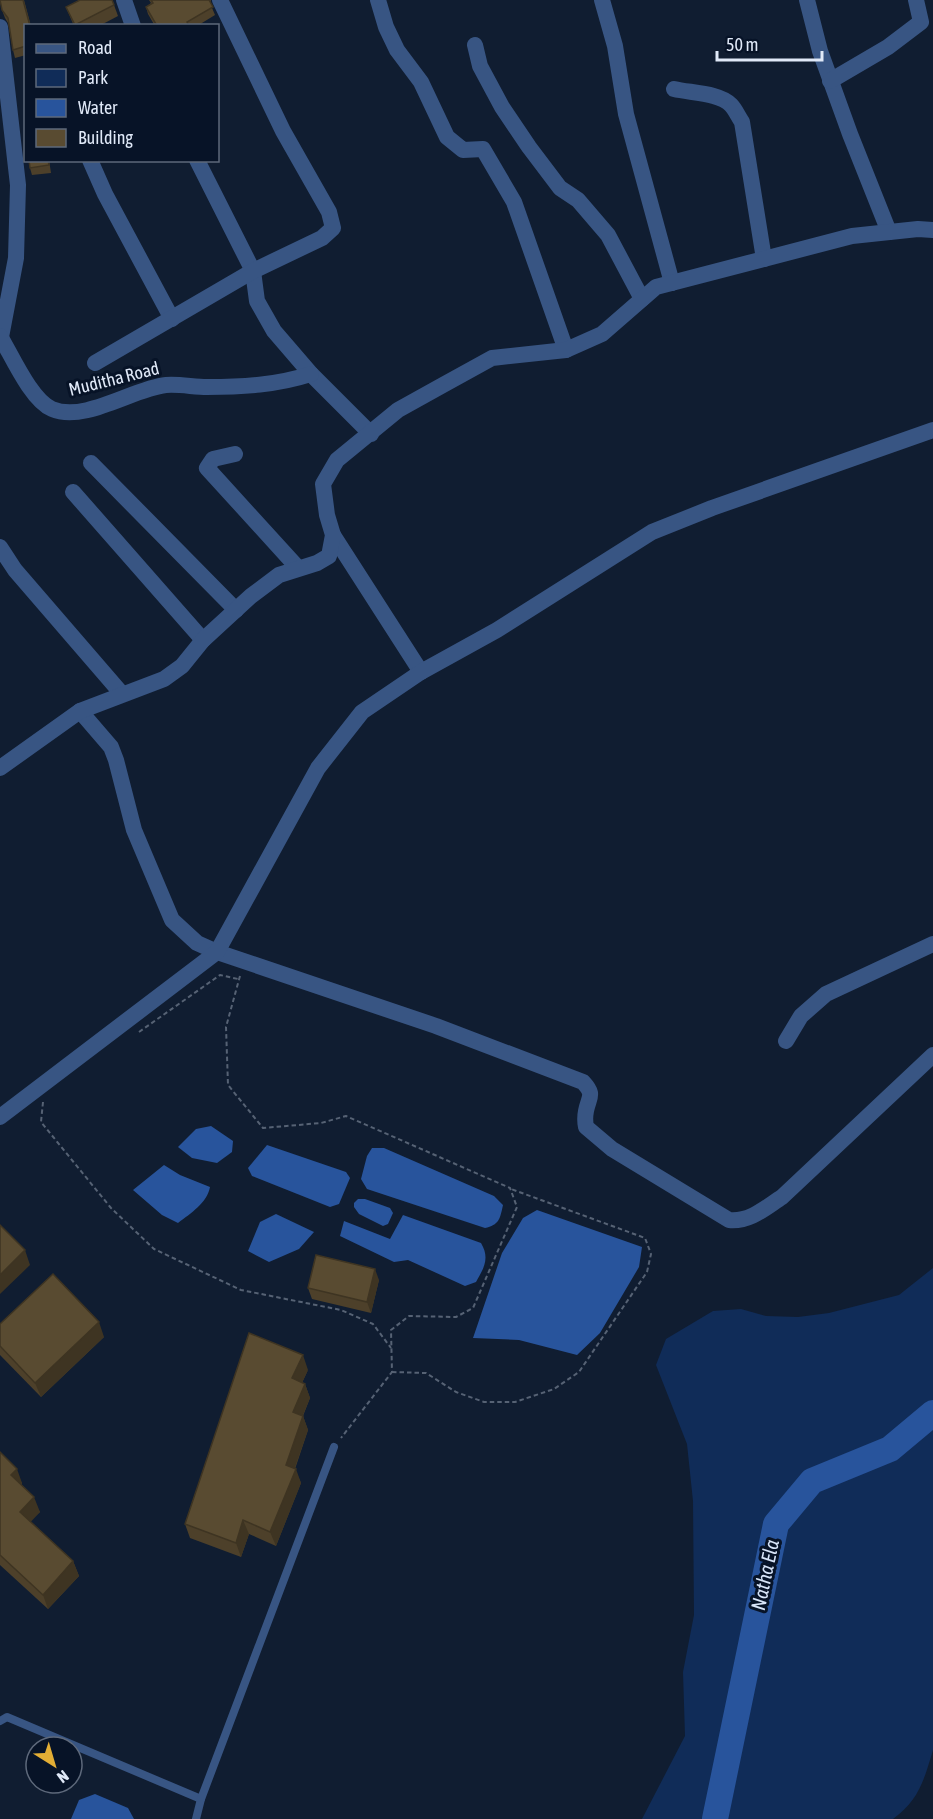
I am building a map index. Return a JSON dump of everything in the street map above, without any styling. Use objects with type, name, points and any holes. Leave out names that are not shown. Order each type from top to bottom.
[{"type":"street","points":[[124,0],[132,24]]},
{"type":"street","points":[[95,363],[253,271],[322,238],[333,228],[329,212],[283,131],[220,0]]},
{"type":"street","points":[[378,0],[386,27],[398,50],[421,82],[447,137],[463,150],[483,149],[514,202],[566,350]]},
{"type":"street","points":[[602,0],[615,46],[626,114],[672,284]]},
{"type":"street","points":[[807,0],[819,51],[889,232]]},
{"type":"street","points":[[830,81],[888,47],[921,22],[916,0]]},
{"type":"street","points":[[0,28],[18,185],[16,258],[0,337]]},
{"type":"street","points":[[475,45],[480,66],[502,107],[560,188],[578,200],[608,235],[642,299]]},
{"type":"street","points":[[674,89],[719,96],[731,105],[742,122],[764,259]]},
{"type":"street","points":[[91,162],[105,195],[172,319]]},
{"type":"street","points":[[198,162],[253,271],[257,301],[274,331],[311,374],[371,434]]},
{"type":"street","points":[[421,672],[333,535],[327,515],[323,484],[338,460],[398,410],[492,358],[566,350],[602,334],[656,287],[852,236],[918,229],[933,230]]},
{"type":"street","name":"Muditha Road","points":[[0,337],[38,399],[53,410],[73,412],[112,404],[166,385],[249,386],[286,382],[311,374]]},
{"type":"street","points":[[0,1117],[218,952],[318,768],[362,712],[421,672],[496,630],[652,532],[712,508],[933,430]]},
{"type":"street","points":[[235,454],[213,459],[207,468],[298,568]]},
{"type":"street","points":[[92,463],[236,610]]},
{"type":"street","points":[[73,492],[203,640]]},
{"type":"street","points":[[0,768],[80,711],[164,679],[182,666],[203,640],[251,596],[279,575],[317,563],[329,556],[333,535]]},
{"type":"street","points":[[0,547],[15,570],[122,694]]},
{"type":"street","points":[[80,711],[111,747],[134,830],[172,920],[196,943],[245,962],[436,1026],[583,1082],[590,1090],[591,1097],[585,1113],[586,1127],[593,1135],[612,1149],[729,1220],[740,1221],[754,1215],[782,1197],[933,1055]]},
{"type":"street","points":[[786,1041],[801,1016],[826,994],[933,944]]},
{"type":"lane","points":[[196,1819],[201,1799],[334,1447]]},
{"type":"lane","points":[[0,1721],[7,1717],[201,1799]]},
{"type":"path","points":[[245,962],[226,1027],[228,1085],[263,1128],[321,1123],[346,1116],[510,1188],[645,1238],[651,1254],[647,1272],[598,1346],[579,1372],[554,1389],[515,1402],[484,1402],[456,1392],[426,1372],[392,1372]]},
{"type":"path","points":[[132,1037],[220,975],[239,980]]},
{"type":"path","points":[[44,1099],[41,1122],[111,1208],[154,1249],[241,1290],[341,1310],[373,1324],[391,1348]]},
{"type":"path","points":[[334,1447],[392,1372],[391,1330],[410,1316],[456,1317],[473,1308],[517,1207],[510,1188]]},
{"type":"green space","points":[[933,1268],[933,1750],[927,1771],[915,1797],[893,1819],[642,1819],[685,1736],[683,1672],[694,1615],[693,1501],[687,1444],[656,1365],[666,1339],[713,1311],[741,1309],[766,1316],[798,1317],[829,1313],[899,1295]]},
{"type":"water","points":[[211,1126],[233,1141],[232,1152],[217,1163],[192,1158],[178,1147],[196,1129]]},
{"type":"water","points":[[267,1145],[346,1172],[350,1178],[339,1204],[330,1207],[252,1176],[248,1168]]},
{"type":"water","points":[[372,1148],[384,1148],[494,1196],[503,1205],[498,1221],[485,1228],[367,1189],[361,1179],[367,1156]]},
{"type":"water","points":[[164,1165],[180,1175],[210,1187],[202,1203],[178,1223],[162,1215],[133,1190]]},
{"type":"water","points":[[358,1199],[365,1199],[390,1208],[393,1213],[388,1224],[383,1226],[359,1214],[354,1207]]},
{"type":"water","points":[[537,1210],[642,1247],[639,1267],[600,1333],[577,1355],[519,1340],[473,1338],[502,1253],[523,1218]]},
{"type":"water","points":[[276,1214],[314,1232],[299,1249],[269,1262],[248,1251],[260,1222]]},
{"type":"water","points":[[403,1215],[481,1243],[485,1258],[476,1282],[465,1286],[408,1260],[394,1262],[340,1236],[344,1221],[390,1239]]},
{"type":"water","points":[[95,1794],[128,1808],[134,1819],[71,1819],[79,1800]]},
{"type":"building","points":[[0,0],[23,0],[29,24],[24,24],[24,47],[13,50],[8,18],[2,10]]},
{"type":"building","points":[[80,0],[112,0],[114,5],[77,24],[74,24],[66,7]]},
{"type":"building","points":[[151,0],[209,0],[213,7],[187,22],[188,24],[156,24],[146,7],[153,3]]},
{"type":"building","points":[[29,162],[48,162],[49,165],[30,168]]},
{"type":"building","points":[[0,1225],[25,1250],[0,1275]]},
{"type":"building","points":[[316,1255],[375,1269],[367,1302],[308,1288]]},
{"type":"building","points":[[53,1274],[99,1322],[35,1383],[0,1346],[0,1324]]},
{"type":"building","points":[[249,1333],[303,1355],[292,1378],[305,1384],[293,1412],[303,1416],[286,1465],[296,1469],[270,1532],[243,1520],[236,1543],[185,1524]]},
{"type":"building","points":[[0,1452],[17,1469],[11,1475],[34,1497],[20,1512],[73,1561],[43,1595],[0,1555]]},
{"type":"waterway","name":"Natha Ela","points":[[715,1819],[776,1524],[812,1481],[890,1449],[933,1413]]}]
